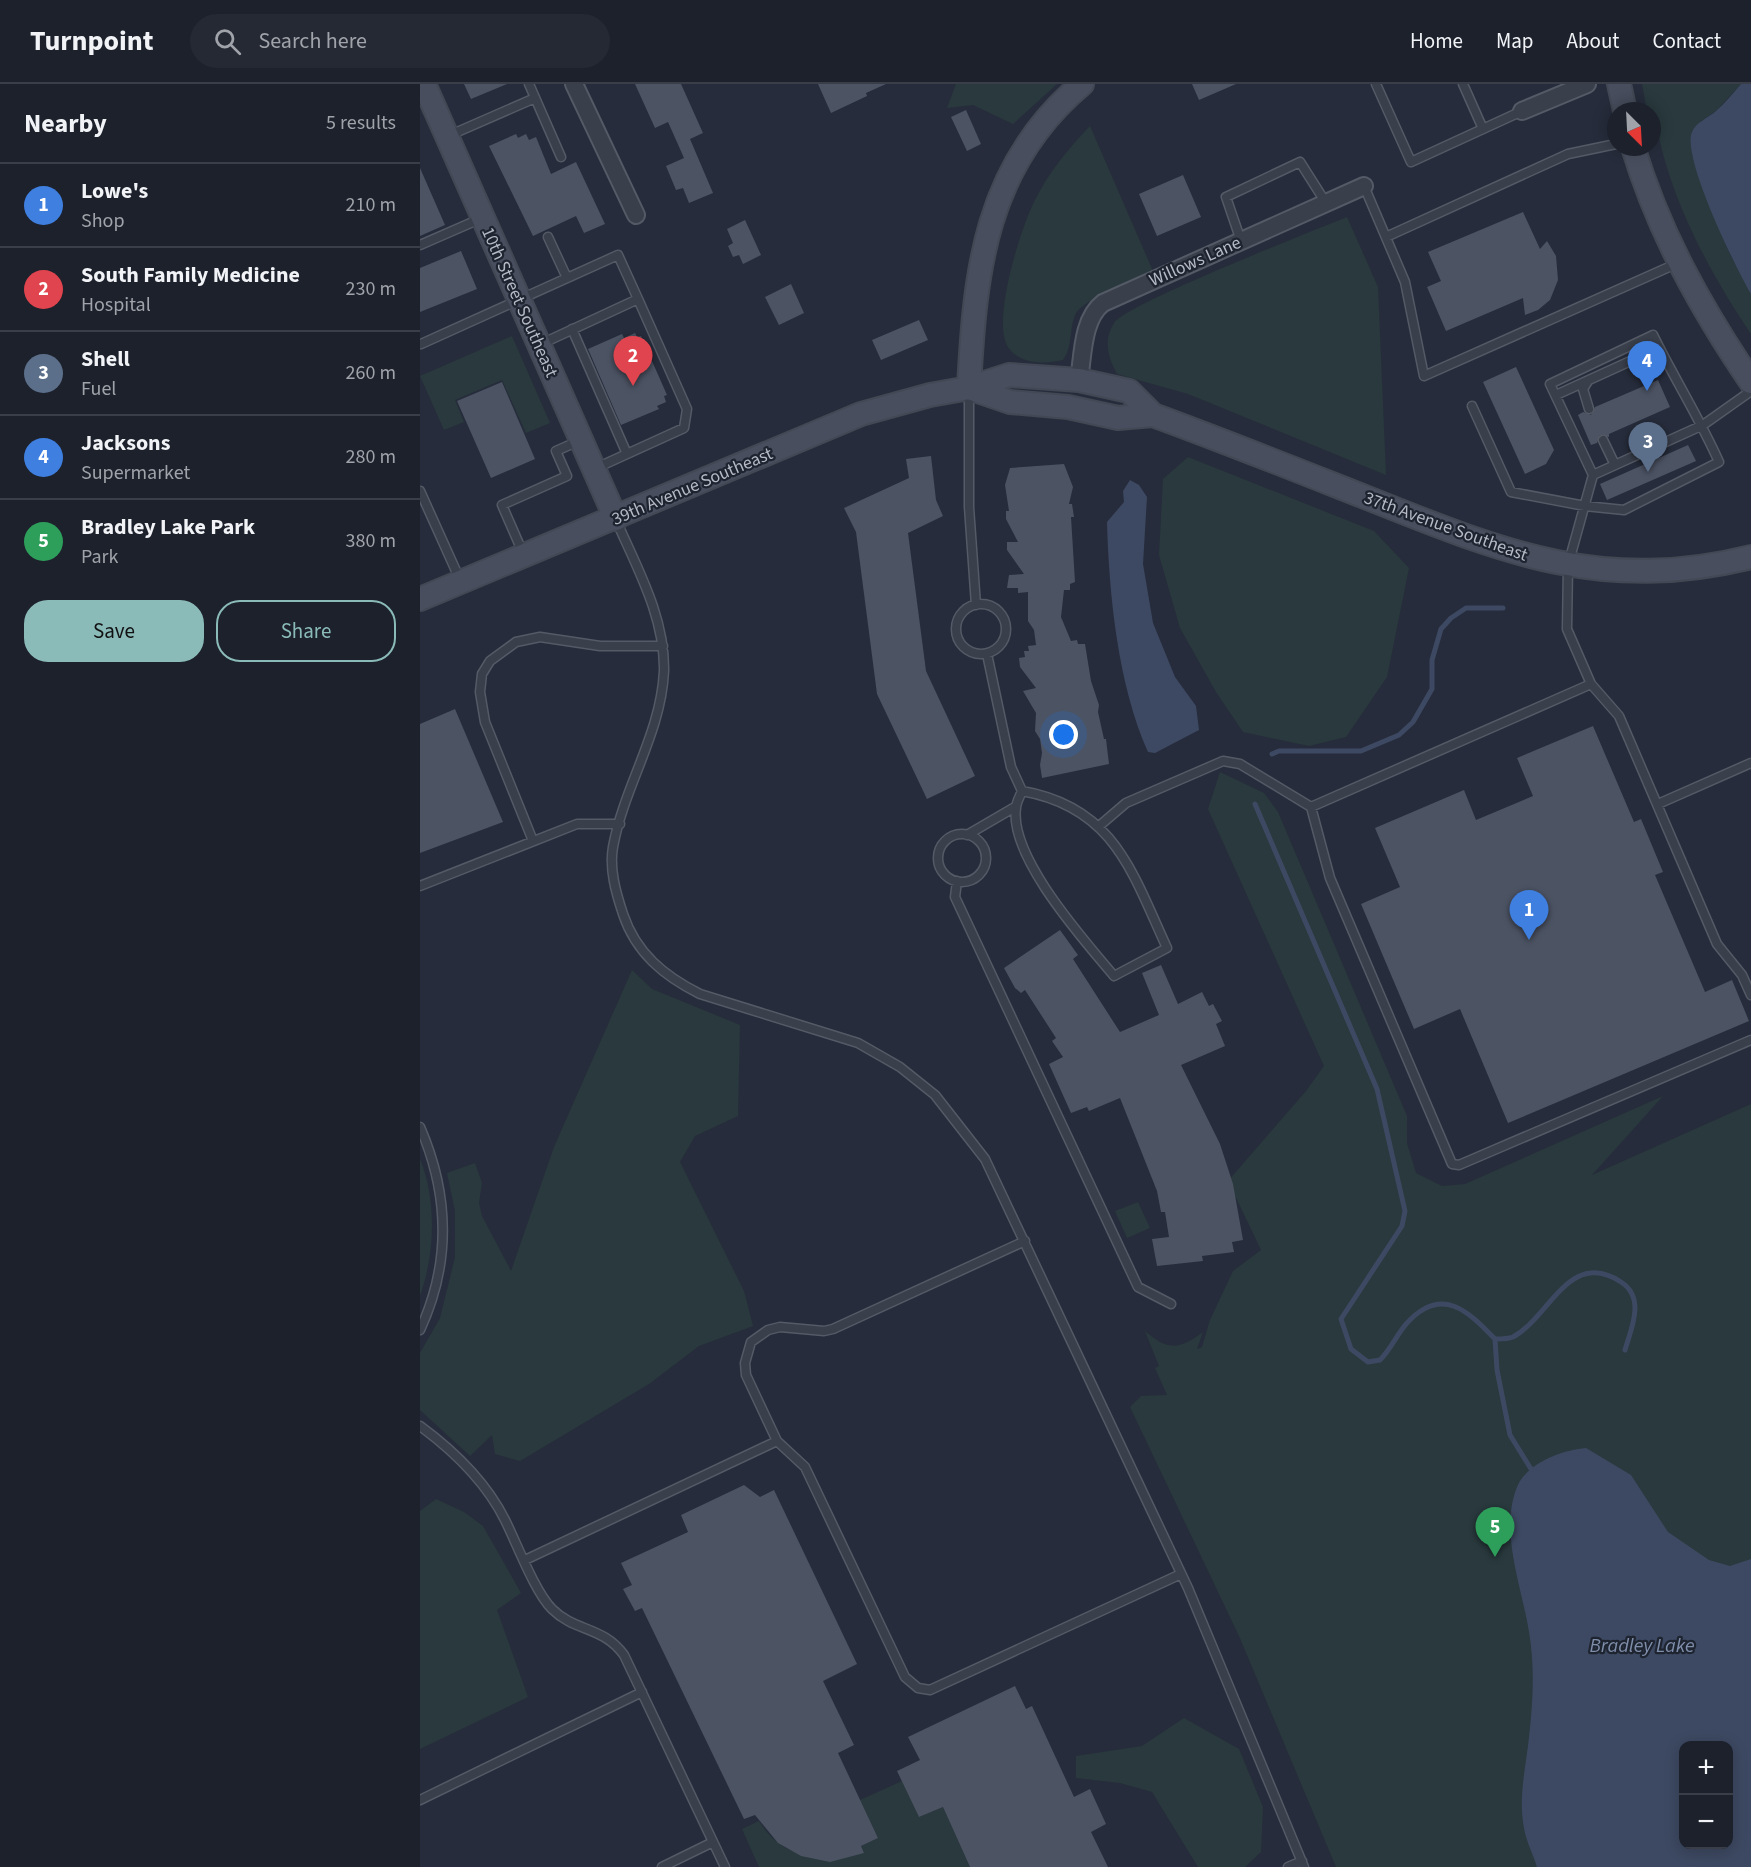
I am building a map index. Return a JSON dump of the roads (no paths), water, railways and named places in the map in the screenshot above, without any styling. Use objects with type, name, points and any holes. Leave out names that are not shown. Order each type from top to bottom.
[{"type":"main road","name":"10th Street Southeast","points":[[424,84],[616,519]]},
{"type":"main road","points":[[969,388],[980,267],[987,232],[1000,196],[1020,157],[1051,115],[1082,84]]},
{"type":"main road","points":[[1619,84],[1623,102]]},
{"type":"main road","points":[[1636,156],[1659,224],[1678,263],[1701,305],[1751,382]]},
{"type":"main road","name":"39th Avenue Southeast","points":[[420,599],[616,519],[861,414],[894,404],[969,388],[1009,375],[1079,380]]},
{"type":"main road","name":"37th Avenue Southeast","points":[[1079,380],[1129,391],[1153,415],[1474,540],[1529,558],[1609,570],[1677,570],[1751,557]]},
{"type":"main road","name":"37th Avenue Southeast","points":[[969,388],[1010,402],[1068,407],[1118,418],[1153,415]]},
{"type":"main road","points":[[1677,570],[1751,543]]},
{"type":"main road","points":[[1677,570],[1751,572]]},
{"type":"street","points":[[574,84],[636,215]]},
{"type":"street","points":[[1522,111],[1587,84]]},
{"type":"street","name":"Willows Lane","points":[[1079,380],[1088,327],[1096,308],[1364,186]]},
{"type":"lane","points":[[529,84],[561,157]]},
{"type":"lane","points":[[1376,84],[1411,162],[1522,111]]},
{"type":"lane","points":[[1463,84],[1483,129]]},
{"type":"lane","points":[[447,136],[535,98]]},
{"type":"lane","points":[[1386,237],[1568,154],[1607,146]]},
{"type":"lane","points":[[1240,241],[1226,197],[1300,162],[1326,203]]},
{"type":"lane","points":[[1364,186],[1406,282],[1424,376],[1678,263]]},
{"type":"lane","points":[[420,245],[483,217]]},
{"type":"lane","points":[[548,237],[567,278]]},
{"type":"lane","points":[[421,344],[618,255],[687,410],[684,428],[594,469]]},
{"type":"lane","points":[[539,345],[638,299]]},
{"type":"lane","points":[[572,329],[627,454]]},
{"type":"lane","points":[[1472,406],[1511,492],[1585,506],[1624,510],[1719,462],[1703,425],[1653,335],[1550,384],[1593,475],[1585,506],[1568,565],[1566,629],[1591,684],[1620,716],[1717,944],[1742,975],[1751,995]]},
{"type":"lane","points":[[1556,395],[1659,348]]},
{"type":"lane","points":[[1588,381],[1583,389],[1589,410]]},
{"type":"lane","points":[[969,388],[969,507],[976,605]]},
{"type":"lane","points":[[1593,475],[1703,425],[1751,391]]},
{"type":"lane","points":[[524,556],[502,505],[567,476],[556,451],[581,440]]},
{"type":"lane","points":[[1604,440],[1615,465]]},
{"type":"lane","points":[[420,491],[462,582]]},
{"type":"lane","points":[[616,519],[654,611],[663,646],[663,680],[657,717],[614,847],[614,880],[626,923],[648,958],[672,979],[700,994],[858,1043],[916,1079],[952,1114],[985,1159],[1181,1574],[1303,1864],[1288,1867]]},
{"type":"lane","points":[[976,605],[993,607],[1000,612],[1006,628],[1002,645],[987,654],[972,653],[960,642],[957,635],[956,627],[962,613],[976,605]]},
{"type":"lane","points":[[533,841],[485,722],[480,692],[482,674],[490,661],[516,642],[540,637],[600,646],[663,646]]},
{"type":"lane","points":[[987,654],[1011,766],[1022,791],[1016,807],[1020,837],[1032,867],[1114,976],[1167,948],[1124,858],[1098,827],[1060,799],[1022,791]]},
{"type":"lane","points":[[1311,807],[1591,684]]},
{"type":"lane","points":[[1098,827],[1126,803],[1223,761],[1240,764],[1311,807],[1330,878],[1452,1164],[1459,1165],[1751,1040]]},
{"type":"lane","points":[[1658,804],[1751,763]]},
{"type":"lane","points":[[967,835],[974,838],[984,849],[986,863],[978,876],[964,882],[949,878],[940,867],[940,851],[949,839],[967,835],[1016,807]]},
{"type":"lane","points":[[420,886],[577,824],[620,824]]},
{"type":"lane","points":[[957,881],[955,897],[1138,1287],[1171,1304]]},
{"type":"lane","points":[[420,1127],[436,1171],[443,1212],[439,1280],[420,1330]]},
{"type":"lane","points":[[1025,1241],[833,1329],[824,1331],[780,1327],[758,1335],[747,1352],[746,1375],[777,1441],[801,1460],[805,1467],[905,1677],[924,1691],[1181,1574]]},
{"type":"lane","points":[[420,1426],[475,1476],[504,1517],[552,1609],[570,1621],[609,1638],[624,1655],[725,1867]]},
{"type":"lane","points":[[525,1560],[777,1441]]},
{"type":"lane","points":[[420,1800],[642,1692]]},
{"type":"lane","points":[[662,1867],[713,1842]]},
{"type":"water","points":[[1741,84],[1751,84],[1751,294],[1712,213],[1694,164],[1691,145],[1692,132],[1696,125],[1713,114]]},
{"type":"water","points":[[1130,480],[1139,485],[1147,497],[1143,564],[1153,623],[1175,677],[1196,706],[1199,730],[1155,753],[1148,752],[1129,698],[1117,639],[1110,579],[1107,522],[1124,502],[1123,491]]},
{"type":"water","name":"Bradley Lake","points":[[1586,1448],[1631,1475],[1668,1532],[1709,1560],[1730,1566],[1751,1559],[1751,1867],[1537,1867],[1525,1833],[1522,1816],[1523,1782],[1532,1711],[1532,1658],[1514,1560],[1510,1522],[1512,1504],[1522,1479],[1546,1459]]},
{"type":"waterway","points":[[1272,754],[1279,751],[1361,751],[1399,735],[1413,722],[1432,689],[1432,660],[1441,629],[1451,618],[1466,608],[1503,608]]},
{"type":"waterway","points":[[1255,804],[1377,1089],[1405,1211],[1402,1226],[1341,1319],[1351,1349],[1368,1362],[1380,1360],[1407,1323],[1420,1312],[1443,1304],[1454,1306],[1465,1312],[1495,1339],[1511,1338],[1526,1328],[1561,1289],[1587,1273],[1603,1274],[1621,1282],[1633,1296],[1635,1314],[1625,1350]]},
{"type":"waterway","points":[[1495,1339],[1497,1370],[1510,1435],[1531,1469]]},
{"type":"place","name":"South Family Medicine","points":[[633,386]]},
{"type":"place","name":"Jacksons","points":[[1647,391]]},
{"type":"place","name":"Shell","points":[[1648,472]]},
{"type":"place","name":"Lowe's","points":[[1529,940]]},
{"type":"place","name":"Bradley Lake Park","points":[[1495,1557]]}]
